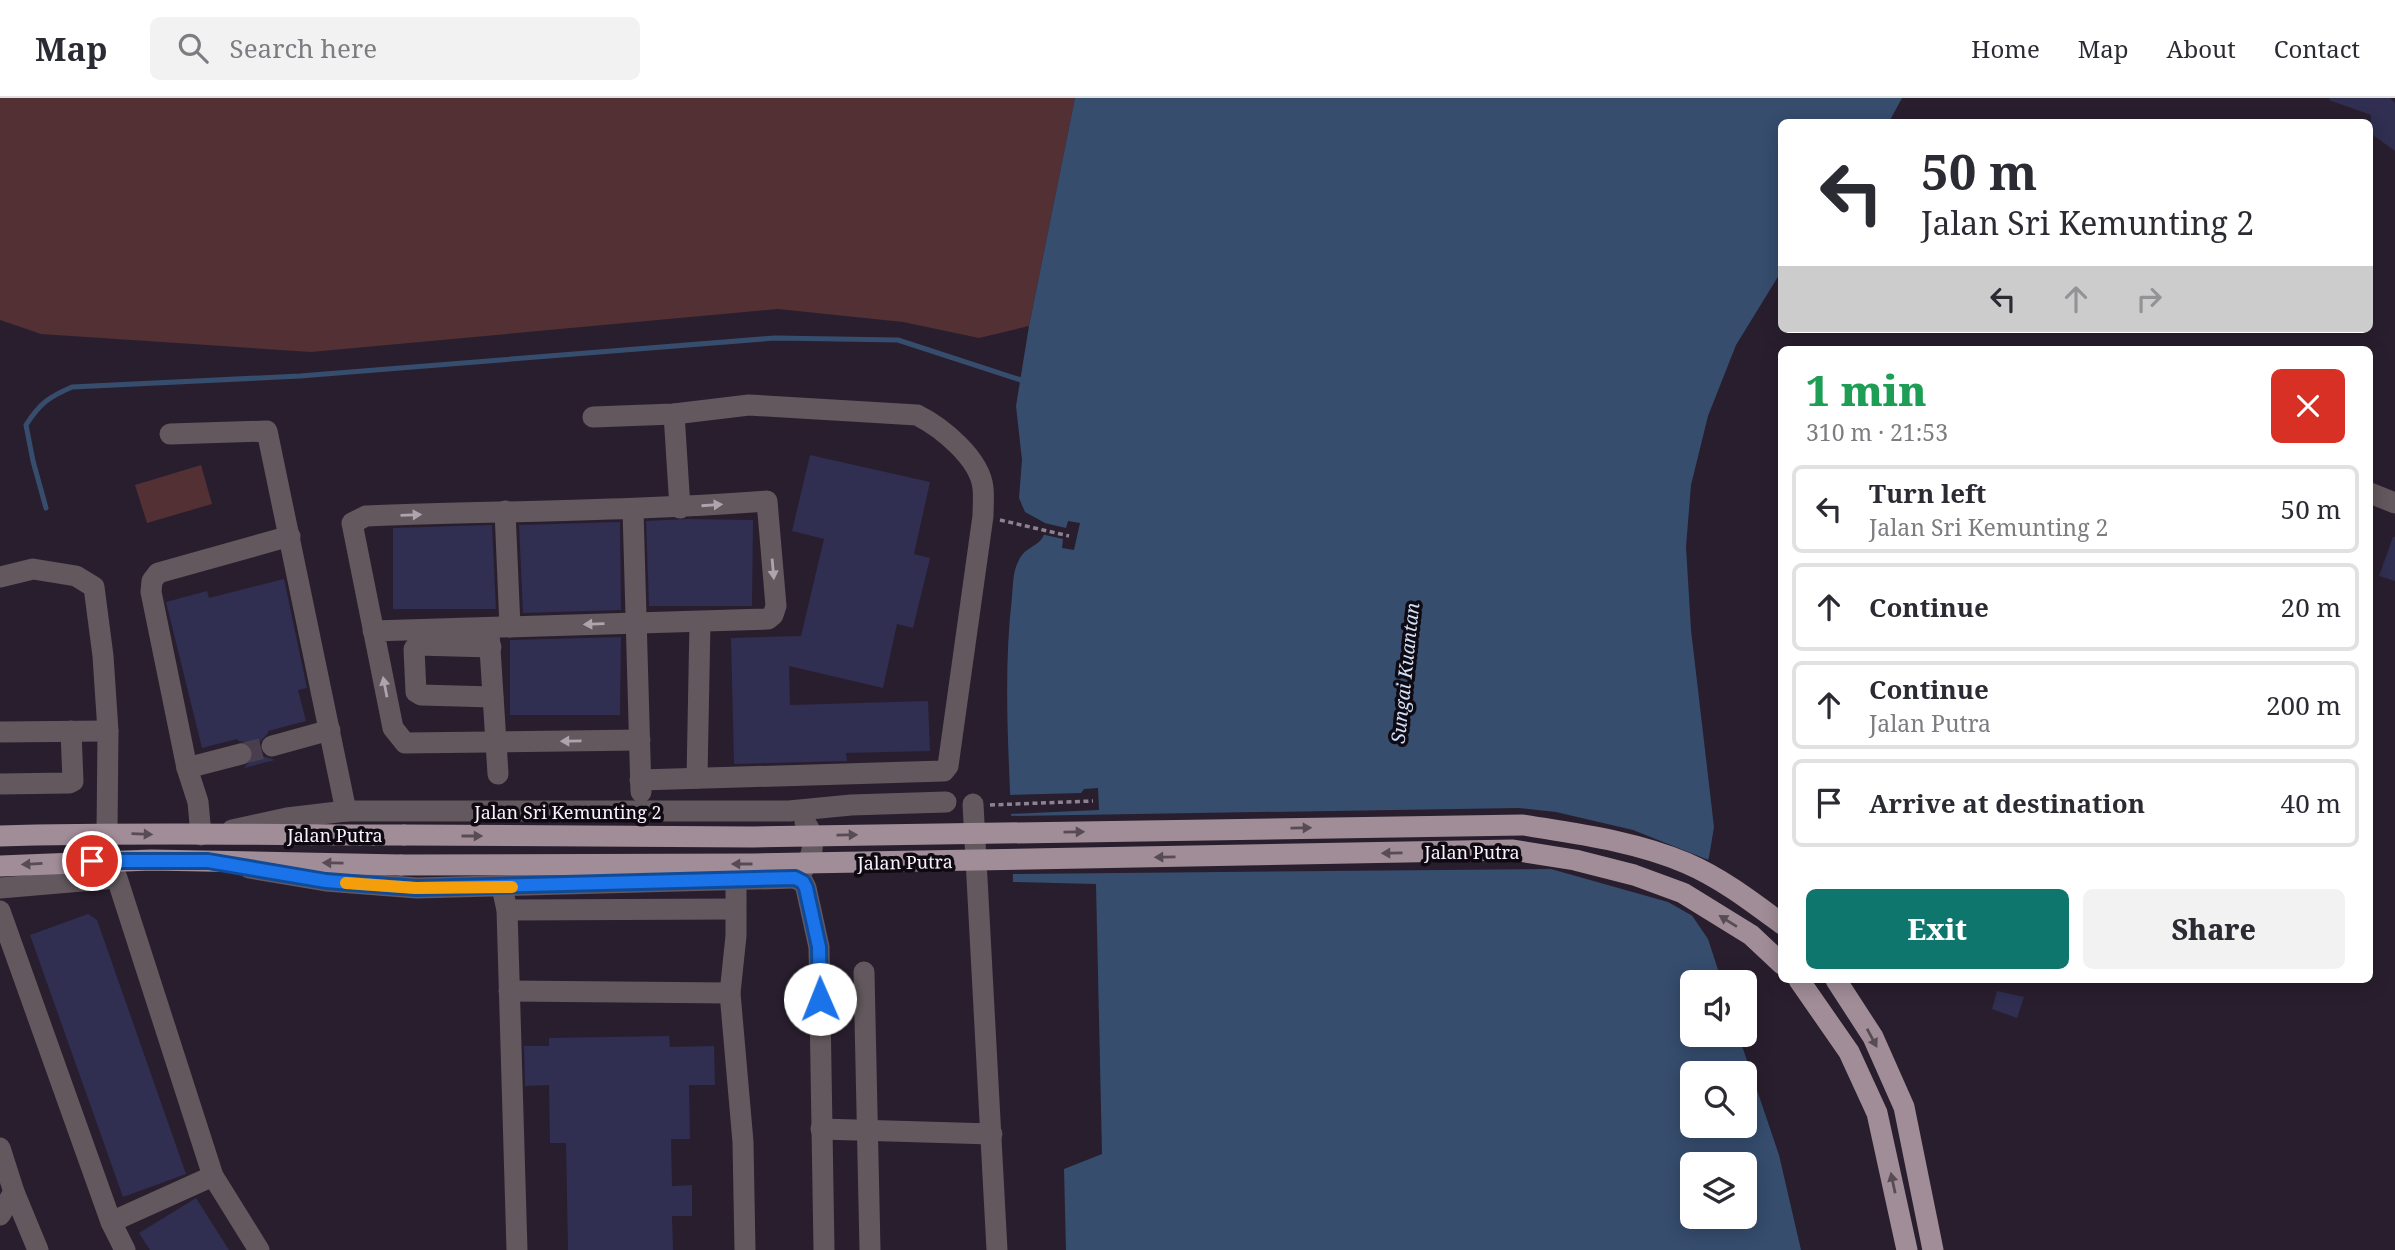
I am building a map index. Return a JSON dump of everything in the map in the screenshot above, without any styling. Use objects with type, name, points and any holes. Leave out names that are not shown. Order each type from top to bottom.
[{"type":"main road","name":"Jalan Putra","points":[[0,836],[107,833],[754,837],[1522,825],[1628,843],[1687,863],[1738,891],[1778,921]]},
{"type":"main road","name":"Jalan Putra","points":[[0,866],[115,869],[208,861],[401,865],[754,864],[1513,850],[1575,860],[1634,875],[1683,893],[1751,935],[1778,960]]},
{"type":"main road","points":[[1802,983],[1849,1052],[1877,1113],[1907,1250]]},
{"type":"main road","points":[[1838,983],[1873,1037],[1904,1107],[1933,1250]]},
{"type":"street","points":[[593,417],[674,414],[749,405],[917,415],[936,425],[961,449],[978,471],[983,486],[983,516],[948,766],[944,771],[939,802]]},
{"type":"street","points":[[674,414],[680,508]]},
{"type":"street","points":[[170,434],[267,431],[346,811]]},
{"type":"street","points":[[2373,498],[2395,503]]},
{"type":"street","points":[[493,697],[421,695],[416,692],[414,649],[417,645],[489,637],[510,627],[768,620],[774,615],[776,606],[767,501],[633,510],[366,516],[352,523],[393,728],[405,743],[640,740]]},
{"type":"street","points":[[633,510],[641,812]]},
{"type":"street","points":[[505,511],[510,627]]},
{"type":"street","points":[[204,835],[198,802],[187,768],[151,592],[152,581],[158,573],[290,536]]},
{"type":"street","points":[[0,577],[33,569],[76,576],[94,587],[103,656],[108,731],[107,833]]},
{"type":"street","points":[[697,778],[700,622]]},
{"type":"street","points":[[373,631],[489,637]]},
{"type":"street","points":[[489,637],[498,774]]},
{"type":"street","points":[[272,746],[330,730]]},
{"type":"street","points":[[0,784],[73,781],[71,731]]},
{"type":"street","points":[[0,732],[108,731]]},
{"type":"street","points":[[187,768],[241,754]]},
{"type":"street","points":[[640,780],[944,771]]},
{"type":"street","name":"Jalan Sri Kemunting 2","points":[[204,835],[286,818],[346,811],[789,811],[851,805],[939,802],[978,805]]},
{"type":"street","points":[[810,829],[851,805]]},
{"type":"street","points":[[978,805],[998,1250]]},
{"type":"street","points":[[789,811],[802,818],[810,829],[813,846],[807,866],[795,878]]},
{"type":"street","points":[[208,861],[326,881],[416,888],[795,878],[803,882],[819,947],[824,1250]]},
{"type":"street","points":[[0,888],[115,869],[213,1176],[259,1250]]},
{"type":"street","points":[[736,881],[736,936],[730,993],[743,1142],[745,1250]]},
{"type":"street","points":[[502,887],[507,910],[517,1250]]},
{"type":"street","points":[[507,910],[735,909]]},
{"type":"street","points":[[0,911],[111,1222],[125,1250]]},
{"type":"street","points":[[864,972],[870,1250]]},
{"type":"street","points":[[509,991],[730,993]]},
{"type":"street","points":[[821,1129],[992,1134]]},
{"type":"street","points":[[0,1148],[14,1192],[38,1250]]},
{"type":"street","points":[[111,1222],[213,1176]]},
{"type":"street","points":[[0,1215],[14,1192]]},
{"type":"path","points":[[990,517],[1069,536]]},
{"type":"path","points":[[978,805],[1093,801]]},
{"type":"shaded area","points":[[0,98],[1075,98],[1029,326],[979,338],[903,322],[778,309],[311,352],[41,334],[0,320]]},
{"type":"shaded area","points":[[201,465],[212,504],[147,523],[135,485]]},
{"type":"water","name":"Sungai Kuantan","points":[[1075,98],[1902,98],[1891,119],[1778,119],[1778,277],[1736,345],[1708,416],[1691,485],[1686,547],[1691,630],[1714,827],[1709,857],[1691,914],[1708,939],[1718,970],[1680,970],[1680,1047],[1742,1047],[1747,1061],[1680,1061],[1680,1138],[1757,1138],[1757,1090],[1779,1155],[1801,1250],[1066,1250],[1064,1169],[1102,1154],[1096,884],[1013,882],[1007,668],[1013,583],[1022,555],[1040,541],[1045,531],[1045,523],[1025,512],[1019,498],[1022,460],[1016,406],[1029,326]]},
{"type":"pier","points":[[1036,521],[1066,528],[1068,521],[1080,523],[1074,550],[1062,548],[1063,539],[1041,534],[1042,525]]},
{"type":"pier","points":[[1098,788],[1099,810],[1009,814],[1008,795],[1081,793],[1084,789]]},
{"type":"pier","points":[[1519,808],[1556,812],[1633,830],[1711,861],[1695,901],[1698,919],[1668,902],[1551,869],[1010,874],[1009,816]]},
{"type":"building","points":[[2390,98],[2395,103],[2395,151],[2373,135],[2371,115],[2329,100]]},
{"type":"building","points":[[810,455],[930,482],[914,554],[930,558],[913,628],[897,624],[883,688],[789,666],[790,705],[928,701],[930,751],[846,753],[847,761],[734,764],[731,638],[801,636],[824,539],[792,531]]},
{"type":"building","points":[[753,520],[752,606],[649,606],[646,521]]},
{"type":"building","points":[[620,522],[621,610],[523,613],[519,525]]},
{"type":"building","points":[[492,525],[496,609],[393,609],[393,528]]},
{"type":"building","points":[[2395,537],[2395,581],[2379,576]]},
{"type":"building","points":[[284,579],[307,688],[298,690],[306,721],[268,731],[260,742],[259,749],[263,756],[275,760],[244,768],[254,757],[251,745],[245,742],[237,739],[202,748],[166,602],[207,591],[209,598]]},
{"type":"building","points":[[621,637],[620,715],[510,715],[510,640]]},
{"type":"building","points":[[88,914],[97,920],[186,1174],[123,1197],[30,935]]},
{"type":"building","points":[[1997,991],[2024,997],[2017,1018],[1992,1009]]},
{"type":"building","points":[[669,1036],[670,1047],[714,1046],[715,1085],[689,1085],[690,1139],[671,1139],[672,1186],[692,1185],[692,1216],[672,1216],[673,1250],[568,1250],[566,1143],[550,1143],[549,1085],[525,1086],[524,1046],[549,1046],[549,1038]]},
{"type":"building","points":[[196,1198],[229,1250],[150,1250],[139,1233]]},
{"type":"waterway","points":[[46,508],[26,425],[46,402],[72,387],[300,376],[775,338],[898,340],[1021,380]]},
{"type":"tunnel","points":[[241,754],[272,746]]},
{"type":"slow traffic","points":[[346,883],[416,888],[512,887]]},
{"type":"route","points":[[92,861],[208,861],[326,881],[416,888],[795,878],[803,882],[806,888],[819,947],[820,999]]}]
